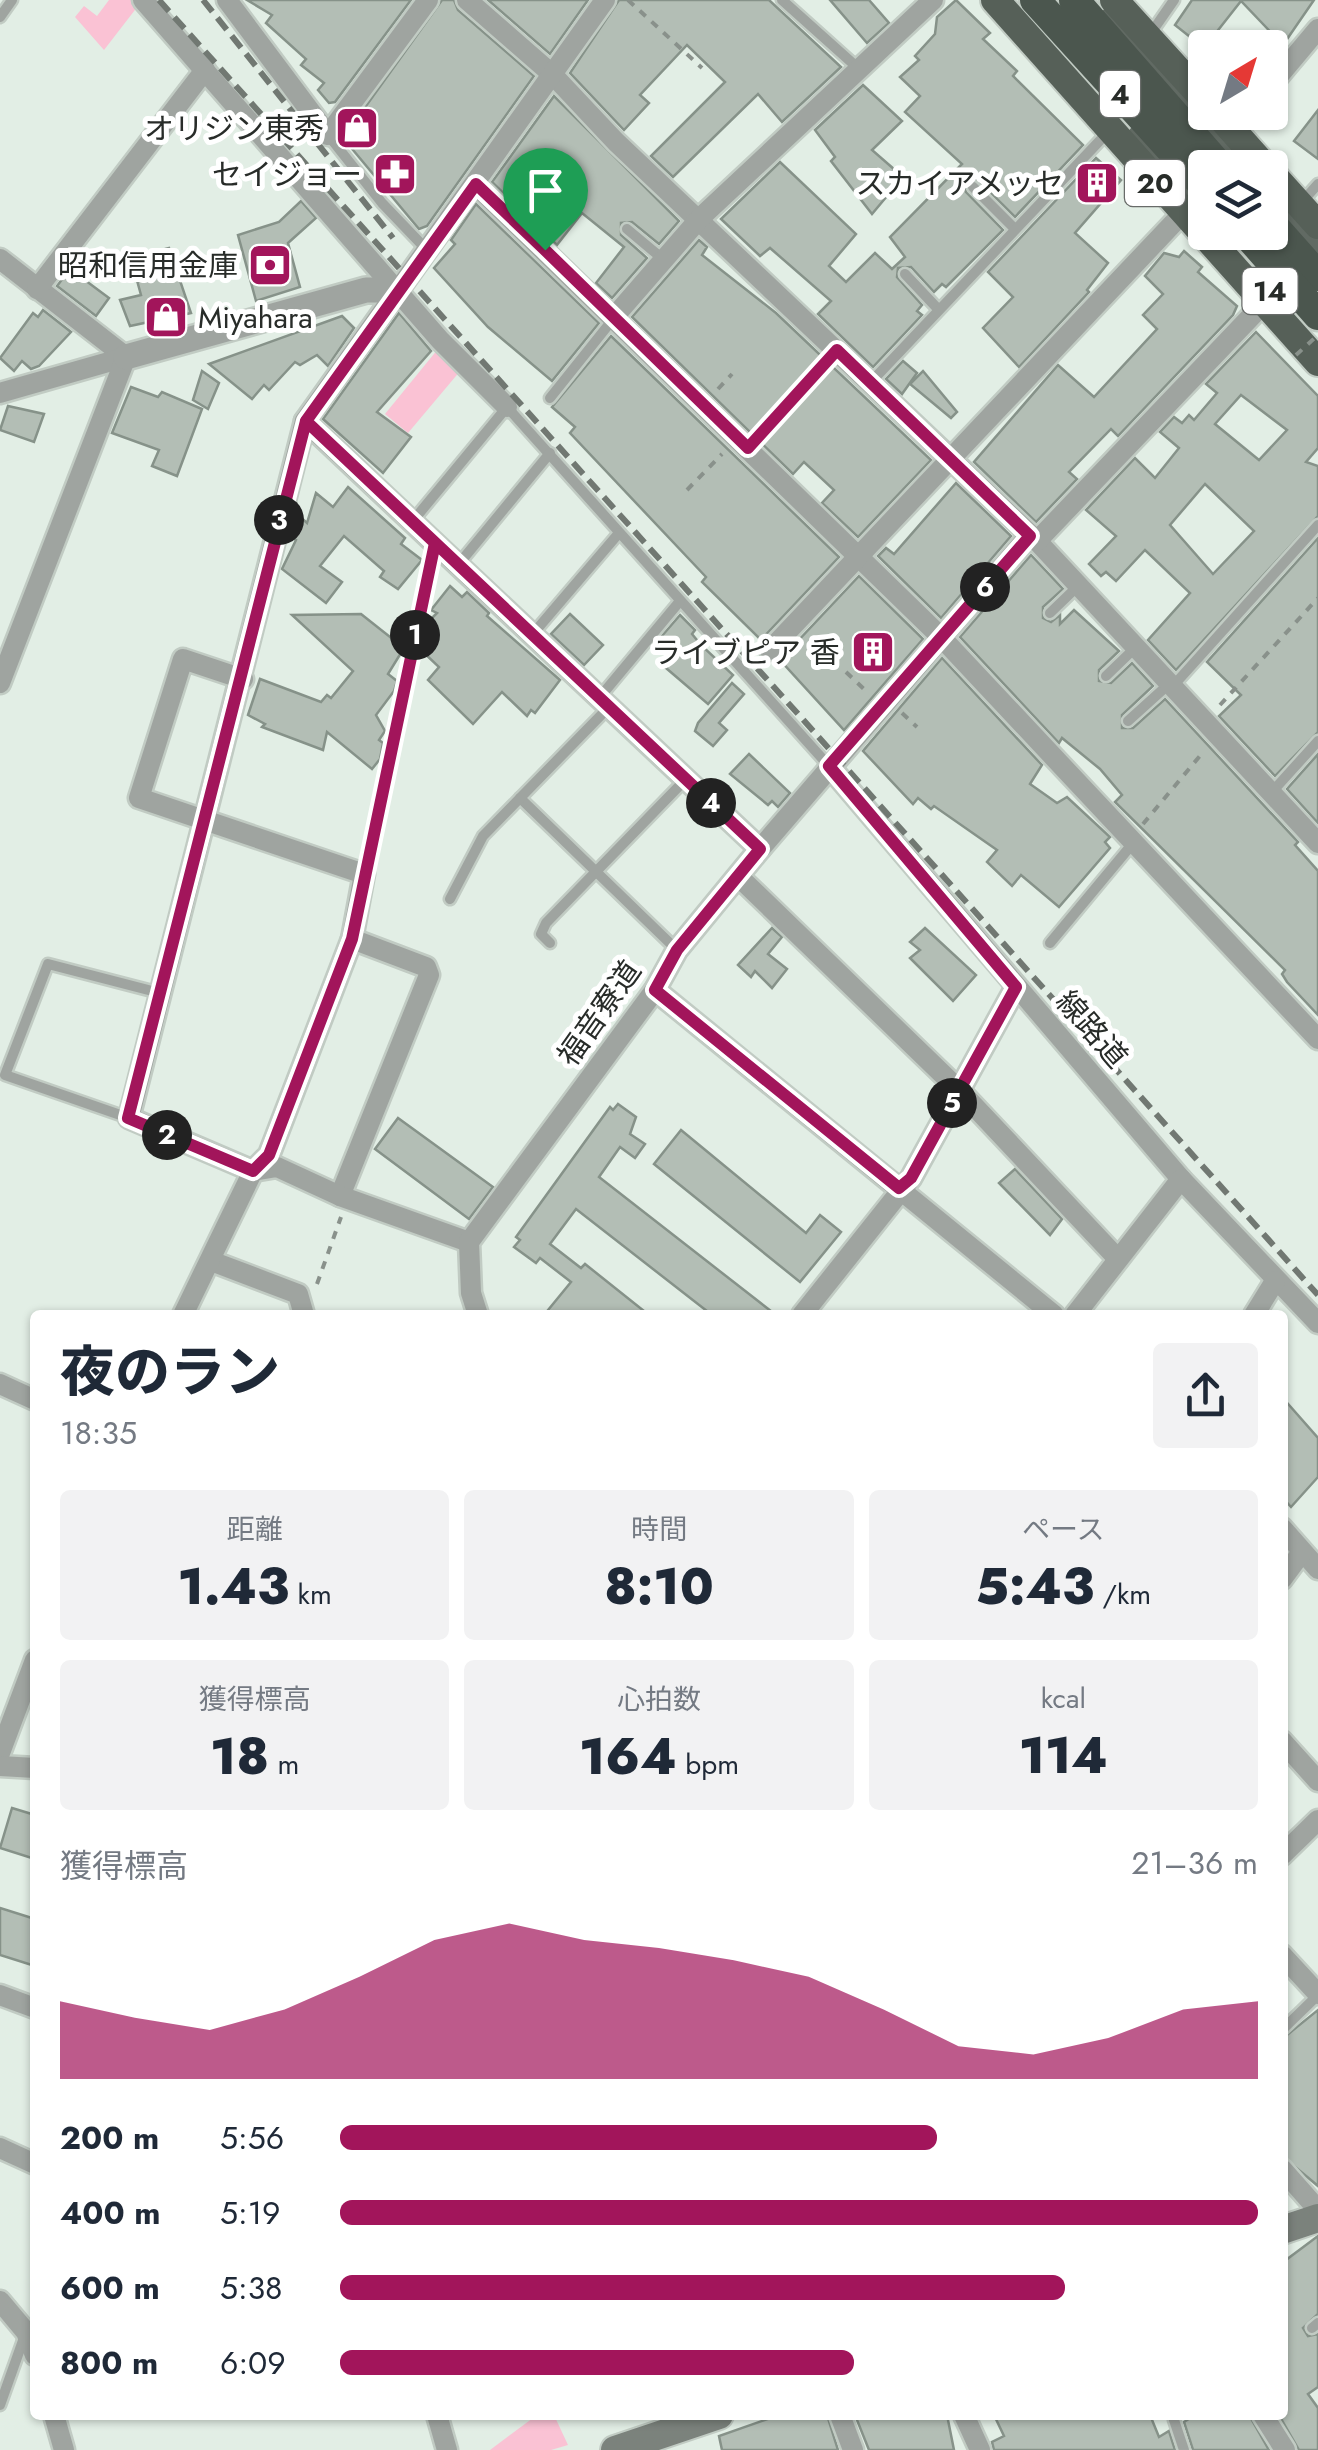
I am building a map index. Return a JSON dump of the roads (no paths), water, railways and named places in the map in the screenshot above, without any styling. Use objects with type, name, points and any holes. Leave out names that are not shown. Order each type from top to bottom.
[{"type":"highway","name":"20","points":[[996,0],[1108,132],[1188,208]]},
{"type":"highway","name":"4","points":[[1035,0],[1188,169]]},
{"type":"highway","name":"4","points":[[1074,0],[1206,150]]},
{"type":"highway","points":[[1114,0],[1188,83]]},
{"type":"highway","points":[[1230,130],[1249,150]]},
{"type":"highway","points":[[1288,185],[1312,204]]},
{"type":"highway","points":[[1288,242],[1318,276]]},
{"type":"highway","name":"20","points":[[1222,250],[1311,355]]},
{"type":"highway","points":[[1261,250],[1318,315]]},
{"type":"main road","points":[[1017,0],[1155,154],[1188,205]]},
{"type":"main road","points":[[1092,0],[1188,89]]},
{"type":"main road","name":"14","points":[[1288,212],[1318,244]]},
{"type":"main road","name":"14","points":[[1234,250],[1311,355]]},
{"type":"main road","points":[[1288,2228],[1318,2218]]},
{"type":"main road","points":[[615,2450],[659,2425],[689,2420]]},
{"type":"street","points":[[143,0],[440,340],[507,406]]},
{"type":"street","points":[[227,0],[328,135],[428,0]]},
{"type":"street","points":[[467,0],[553,75],[616,142],[1034,538],[1318,843]]},
{"type":"street","points":[[477,1310],[469,1242],[344,1198],[277,1168],[253,1171],[128,1118],[243,679],[290,468],[306,421],[605,0]]},
{"type":"street","points":[[614,317],[700,218],[934,0]]},
{"type":"street","points":[[1288,64],[1318,29]]},
{"type":"street","points":[[37,289],[204,70]]},
{"type":"street","points":[[476,184],[941,637],[1318,1039]]},
{"type":"street","points":[[770,650],[1188,220]]},
{"type":"street","points":[[0,259],[126,357]]},
{"type":"street","points":[[0,393],[366,290],[398,290]]},
{"type":"street","name":"福音寮道","points":[[469,1242],[655,990],[677,950],[829,766],[1034,538],[1264,303]]},
{"type":"street","points":[[0,683],[126,357]]},
{"type":"street","points":[[306,421],[760,849]]},
{"type":"street","points":[[186,1310],[253,1171],[269,1155],[352,939],[364,874],[139,798],[182,659],[243,679]]},
{"type":"street","name":"線路道","points":[[829,766],[1181,1179],[1318,1323]]},
{"type":"street","points":[[740,877],[959,1090],[1118,1259]]},
{"type":"street","points":[[344,1198],[429,976],[426,967],[352,939]]},
{"type":"street","points":[[808,1310],[899,1188],[911,1178],[1016,987]]},
{"type":"street","points":[[655,990],[1048,1310]]},
{"type":"street","points":[[1080,1310],[1181,1179]]},
{"type":"street","points":[[211,1261],[298,1294],[304,1309]]},
{"type":"street","points":[[1257,1310],[1275,1280]]},
{"type":"street","points":[[0,1384],[30,1398]]},
{"type":"street","points":[[1288,1535],[1318,1569]]},
{"type":"street","points":[[1288,1572],[1302,1552]]},
{"type":"street","points":[[0,1753],[30,1673]]},
{"type":"street","points":[[1288,1748],[1318,1782]]},
{"type":"street","points":[[0,1766],[30,1768]]},
{"type":"street","points":[[1288,1849],[1318,1820]]},
{"type":"street","points":[[1288,1961],[1318,1994]]},
{"type":"street","points":[[0,1995],[30,2006]]},
{"type":"street","points":[[0,2148],[30,2162]]},
{"type":"street","points":[[1288,2176],[1318,2210]]},
{"type":"street","points":[[0,2301],[30,2343]]},
{"type":"street","points":[[55,2420],[64,2450]]},
{"type":"street","points":[[438,2420],[447,2450]]},
{"type":"street","points":[[842,2420],[853,2450]]},
{"type":"street","points":[[966,2420],[980,2450]]},
{"type":"street","points":[[1265,2420],[1285,2450]]},
{"type":"lane","points":[[0,18],[12,0]]},
{"type":"lane","points":[[782,0],[860,69]]},
{"type":"lane","points":[[1148,37],[1174,0]]},
{"type":"lane","points":[[871,382],[1108,132]]},
{"type":"lane","points":[[328,135],[382,203],[426,249]]},
{"type":"lane","points":[[973,187],[1014,228]]},
{"type":"lane","points":[[628,230],[664,260]]},
{"type":"lane","points":[[905,274],[938,309]]},
{"type":"lane","points":[[550,398],[614,317]]},
{"type":"lane","points":[[412,522],[507,406],[829,766]]},
{"type":"lane","points":[[458,565],[550,453]]},
{"type":"lane","points":[[1128,721],[1170,686],[1318,525]]},
{"type":"lane","points":[[532,635],[619,533]]},
{"type":"lane","points":[[364,874],[435,543]]},
{"type":"lane","points":[[1050,613],[1078,586]]},
{"type":"lane","points":[[450,900],[484,836],[604,702],[680,601]]},
{"type":"lane","points":[[1106,676],[1136,648]]},
{"type":"lane","points":[[1270,794],[1318,741]]},
{"type":"lane","points":[[550,942],[541,934],[546,923],[686,780]]},
{"type":"lane","points":[[520,798],[594,874],[677,950]]},
{"type":"lane","points":[[1050,943],[1133,839]]},
{"type":"lane","points":[[128,1118],[4,1075],[48,964],[160,994]]},
{"type":"lane","points":[[1288,2024],[1318,1994]]},
{"type":"lane","points":[[0,2405],[26,2332]]},
{"type":"lane","points":[[1174,2420],[1184,2450]]},
{"type":"railway","points":[[159,0],[1318,1295]]},
{"type":"railway","points":[[203,0],[393,238]]},
{"type":"place","name":"オリジン東秀","points":[[357,128]]},
{"type":"place","name":"セイジョー","points":[[395,174]]},
{"type":"place","name":"スカイアメッセ","points":[[1097,183]]},
{"type":"place","name":"昭和信用金庫","points":[[270,265]]},
{"type":"place","name":"Miyahara","points":[[166,317]]},
{"type":"place","name":"ライブピア 香","points":[[873,652]]}]
